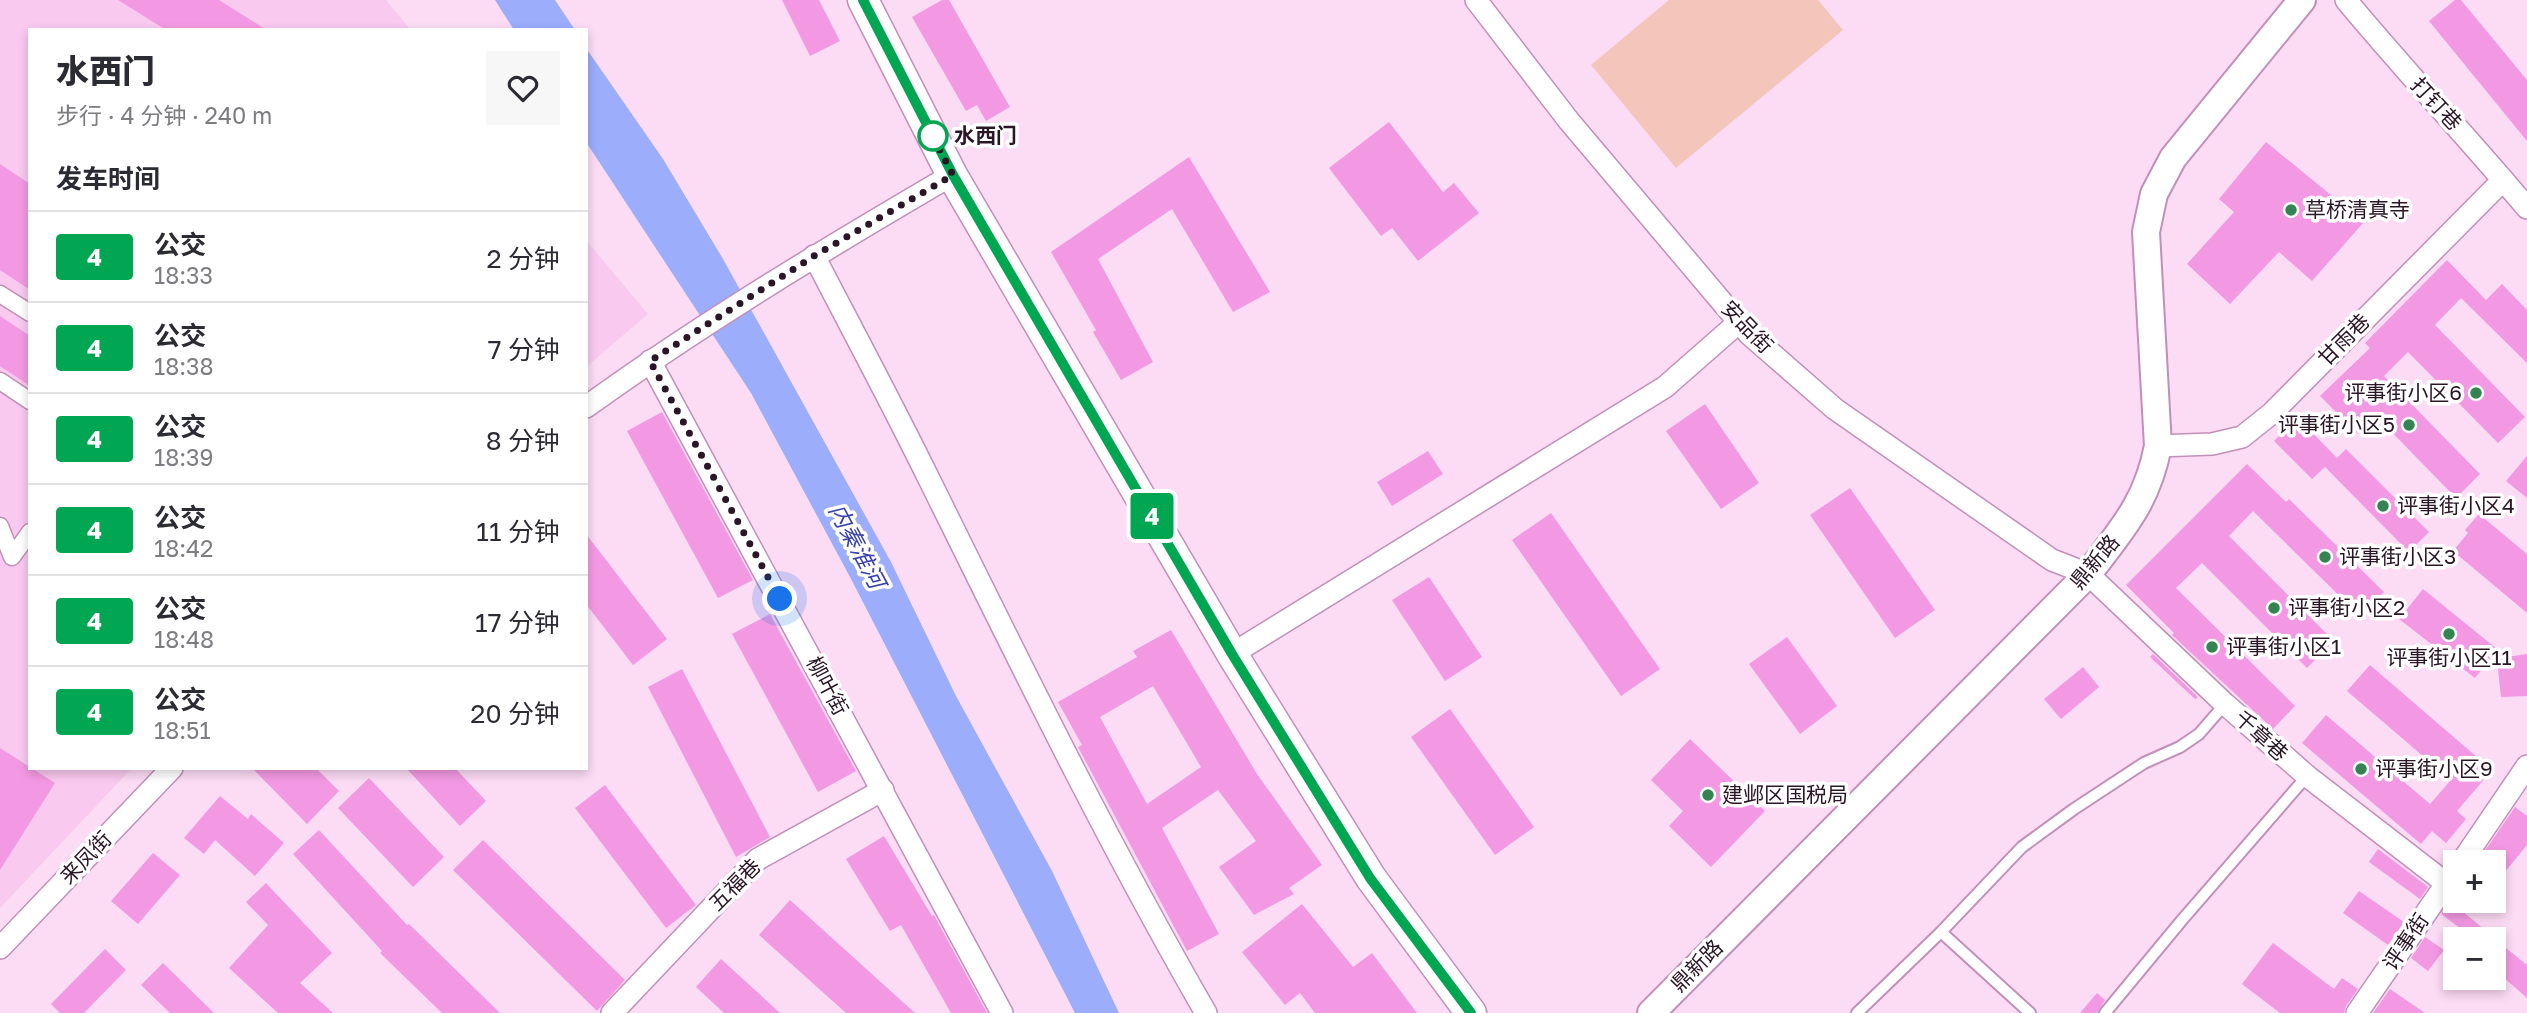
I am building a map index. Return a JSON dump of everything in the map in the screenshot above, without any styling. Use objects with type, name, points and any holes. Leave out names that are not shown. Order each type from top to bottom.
[{"type":"main road","points":[[863,0],[953,175],[1232,654],[1370,878],[1471,1013]]},
{"type":"street","name":"安品街","points":[[1476,0],[1569,121],[1739,322],[1835,409],[2052,560],[2088,574]]},
{"type":"street","name":"鼎新路","points":[[1651,1013],[2088,574],[2133,515],[2152,476],[2158,446],[2146,232],[2154,194],[2173,158],[2302,0]]},
{"type":"street","name":"打钉巷","points":[[2346,0],[2403,69],[2527,208]]},
{"type":"street","points":[[588,406],[659,355],[814,256],[953,175]]},
{"type":"street","name":"甘雨巷","points":[[2158,446],[2212,444],[2242,437],[2272,413],[2503,180]]},
{"type":"street","points":[[814,256],[1148,912],[1206,1013]]},
{"type":"street","points":[[0,294],[28,312]]},
{"type":"street","points":[[1232,654],[1665,387],[1739,322]]},
{"type":"street","name":"柳叶街","points":[[659,355],[883,790],[1002,1013]]},
{"type":"street","points":[[0,381],[28,400]]},
{"type":"street","points":[[0,526],[12,557],[28,535]]},
{"type":"street","name":"千章巷","points":[[2088,574],[2225,704],[2306,776],[2443,871]]},
{"type":"street","points":[[2470,850],[2526,769]]},
{"type":"street","name":"来凤街","points":[[0,948],[170,770]]},
{"type":"street","name":"五福巷","points":[[612,1013],[758,859],[883,790]]},
{"type":"street","name":"评事街","points":[[2357,1013],[2443,889]]},
{"type":"lane","points":[[1857,1013],[1941,932],[2022,847],[2135,769],[2180,747],[2199,734],[2225,704]]},
{"type":"lane","points":[[2105,1013],[2306,776]]},
{"type":"lane","points":[[1941,932],[2030,1013]]},
{"type":"shaded area","points":[[0,0],[386,0],[409,28],[28,28],[28,770],[130,770],[0,908]]},
{"type":"shaded area","points":[[1669,0],[1818,0],[1843,30],[1676,168],[1591,65]]},
{"type":"shaded area","points":[[588,242],[648,314],[588,365]]},
{"type":"water","points":[[495,0],[555,0],[574,28],[513,28]]},
{"type":"water","name":"内秦淮河","points":[[588,51],[663,159],[723,259],[891,562],[956,696],[1052,871],[1119,1013],[1075,1013],[850,577],[751,393],[588,145]]},
{"type":"building","points":[[118,0],[219,0],[264,28],[163,28]]},
{"type":"building","points":[[782,0],[819,0],[840,41],[810,56]]},
{"type":"building","points":[[942,0],[949,0],[1010,107],[986,121],[977,105],[966,111],[912,17]]},
{"type":"building","points":[[2455,0],[2461,0],[2527,80],[2527,141],[2429,21]]},
{"type":"building","points":[[1389,122],[1443,192],[1454,183],[1479,213],[1418,261],[1392,228],[1381,236],[1329,168]]},
{"type":"building","name":"草桥清真寺","points":[[2266,142],[2364,222],[2312,281],[2279,252],[2230,304],[2187,264],[2234,212],[2219,199]]},
{"type":"building","points":[[1189,157],[1270,292],[1233,312],[1172,209],[1098,259],[1153,362],[1121,380],[1051,252]]},
{"type":"building","points":[[0,164],[28,183],[28,289],[0,270]]},
{"type":"building","points":[[2447,260],[2486,300],[2502,284],[2527,310],[2527,363],[2461,298],[2435,325],[2525,417],[2498,443],[2408,352],[2384,376],[2480,474],[2456,498],[2376,416],[2358,434],[2320,396],[2370,348],[2365,343]]},
{"type":"building","points":[[0,316],[28,335],[28,385],[0,366]]},
{"type":"building","points":[[1705,404],[1759,483],[1721,509],[1666,431]]},
{"type":"building","points":[[662,412],[753,580],[718,598],[627,431]]},
{"type":"building","name":"评事街小区4","points":[[2298,418],[2337,458],[2346,449],[2429,532],[2409,552],[2325,467],[2312,479],[2274,441]]},
{"type":"building","points":[[1428,451],[1443,474],[1392,506],[1377,482]]},
{"type":"building","points":[[2527,456],[2527,498],[2506,481]]},
{"type":"building","points":[[2247,464],[2286,502],[2289,499],[2384,592],[2360,616],[2253,511],[2229,536],[2334,641],[2307,668],[2202,563],[2176,588],[2295,706],[2273,729],[2172,635],[2174,633],[2126,585]]},
{"type":"building","points":[[1850,488],[1935,610],[1895,638],[1810,515]]},
{"type":"building","points":[[1551,513],[1660,669],[1621,696],[1512,540]]},
{"type":"building","points":[[2479,514],[2527,554],[2527,613],[2453,551],[2468,533],[2465,530]]},
{"type":"building","points":[[588,537],[667,639],[633,665],[588,607]]},
{"type":"building","points":[[1429,577],[1482,657],[1445,681],[1392,600]]},
{"type":"building","name":"评事街小区11","points":[[2423,589],[2507,657],[2527,654],[2527,696],[2501,697],[2496,651],[2475,678],[2399,619]]},
{"type":"building","points":[[770,614],[856,771],[818,792],[732,634]]},
{"type":"building","points":[[1171,630],[1257,774],[1322,865],[1289,888],[1294,894],[1254,915],[1219,867],[1256,841],[1218,790],[1162,828],[1219,934],[1187,951],[1078,747],[1082,745],[1058,702],[1137,657],[1133,651]],"holes":[[[1153,686],[1201,767],[1147,804],[1100,717]]]},
{"type":"building","points":[[1787,637],[1837,706],[1800,734],[1749,664]]},
{"type":"building","points":[[2153,654],[2198,697],[2195,699],[2150,657]]},
{"type":"building","points":[[2370,665],[2492,770],[2457,811],[2466,819],[2446,843],[2432,831],[2421,844],[2302,743],[2326,715],[2430,804],[2451,780],[2347,691]]},
{"type":"building","points":[[2083,667],[2099,687],[2061,719],[2044,699]]},
{"type":"building","points":[[682,669],[770,837],[736,857],[648,687]]},
{"type":"building","points":[[1450,709],[1534,827],[1495,855],[1411,737]]},
{"type":"building","name":"建邺区国税局","points":[[1690,739],[1765,811],[1711,867],[1669,826],[1683,811],[1651,780]]},
{"type":"building","points":[[0,748],[28,766],[28,770],[35,770],[55,783],[0,870]]},
{"type":"building","points":[[254,770],[318,770],[339,791],[307,824]]},
{"type":"building","points":[[408,770],[457,770],[486,801],[460,826]]},
{"type":"building","points":[[369,778],[444,857],[413,887],[338,808]]},
{"type":"building","points":[[605,785],[696,905],[666,928],[575,808]]},
{"type":"building","points":[[220,796],[248,819],[251,814],[284,843],[255,876],[215,840],[204,854],[184,838]]},
{"type":"building","points":[[2515,807],[2527,816],[2527,845],[2506,871],[2506,850],[2485,850]]},
{"type":"building","points":[[319,830],[407,925],[409,924],[500,1013],[442,1013],[380,953],[382,951],[293,854]]},
{"type":"building","points":[[884,836],[932,916],[934,915],[987,1013],[951,1013],[901,925],[890,931],[846,859]]},
{"type":"building","points":[[483,840],[625,980],[597,1011],[453,870]]},
{"type":"building","points":[[2378,849],[2428,887],[2420,899],[2369,862]]},
{"type":"building","points":[[153,853],[180,875],[138,924],[111,901]]},
{"type":"building","points":[[266,883],[332,953],[300,983],[333,1013],[278,1013],[229,968],[268,925],[246,902]]},
{"type":"building","points":[[2359,891],[2404,922],[2388,945],[2343,913]]},
{"type":"building","points":[[790,900],[915,1013],[846,1013],[759,935]]},
{"type":"building","points":[[1302,904],[1353,967],[1372,953],[1417,1013],[1315,1013],[1300,993],[1285,1005],[1242,952]]},
{"type":"building","points":[[2443,911],[2465,913],[2481,927],[2458,927],[2441,914]]},
{"type":"building","points":[[2425,937],[2443,949],[2428,971],[2411,958]]},
{"type":"building","points":[[2273,943],[2334,989],[2342,978],[2358,989],[2344,1013],[2280,1013],[2242,984]]},
{"type":"building","points":[[2506,948],[2527,965],[2527,998],[2506,980]]},
{"type":"building","points":[[105,949],[126,970],[84,1013],[60,1013],[51,1004]]},
{"type":"building","points":[[721,959],[780,1013],[724,1013],[696,987]]},
{"type":"building","points":[[163,963],[214,1013],[170,1013],[141,985]]},
{"type":"building","points":[[2390,989],[2425,1013],[2373,1013]]},
{"type":"building","points":[[2097,993],[2105,1000],[2097,1013],[2080,1013]]},
{"type":"bus line","name":"4","points":[[863,0],[953,175],[1232,654],[1370,878],[1471,1013]]},
{"type":"place","name":"水西门","points":[[933,136]]},
{"type":"place","name":"草桥清真寺","points":[[2291,210]]},
{"type":"place","name":"评事街小区6","points":[[2476,393]]},
{"type":"place","name":"评事街小区5","points":[[2409,425]]},
{"type":"place","name":"评事街小区4","points":[[2383,506]]},
{"type":"place","name":"评事街小区3","points":[[2325,557]]},
{"type":"place","name":"评事街小区2","points":[[2274,608]]},
{"type":"place","name":"评事街小区11","points":[[2449,634]]},
{"type":"place","name":"评事街小区1","points":[[2212,647]]},
{"type":"place","name":"评事街小区9","points":[[2361,769]]},
{"type":"place","name":"建邺区国税局","points":[[1708,795]]},
{"type":"route","points":[[780,599],[650,361],[814,256],[953,175],[930,131],[933,136]]}]
